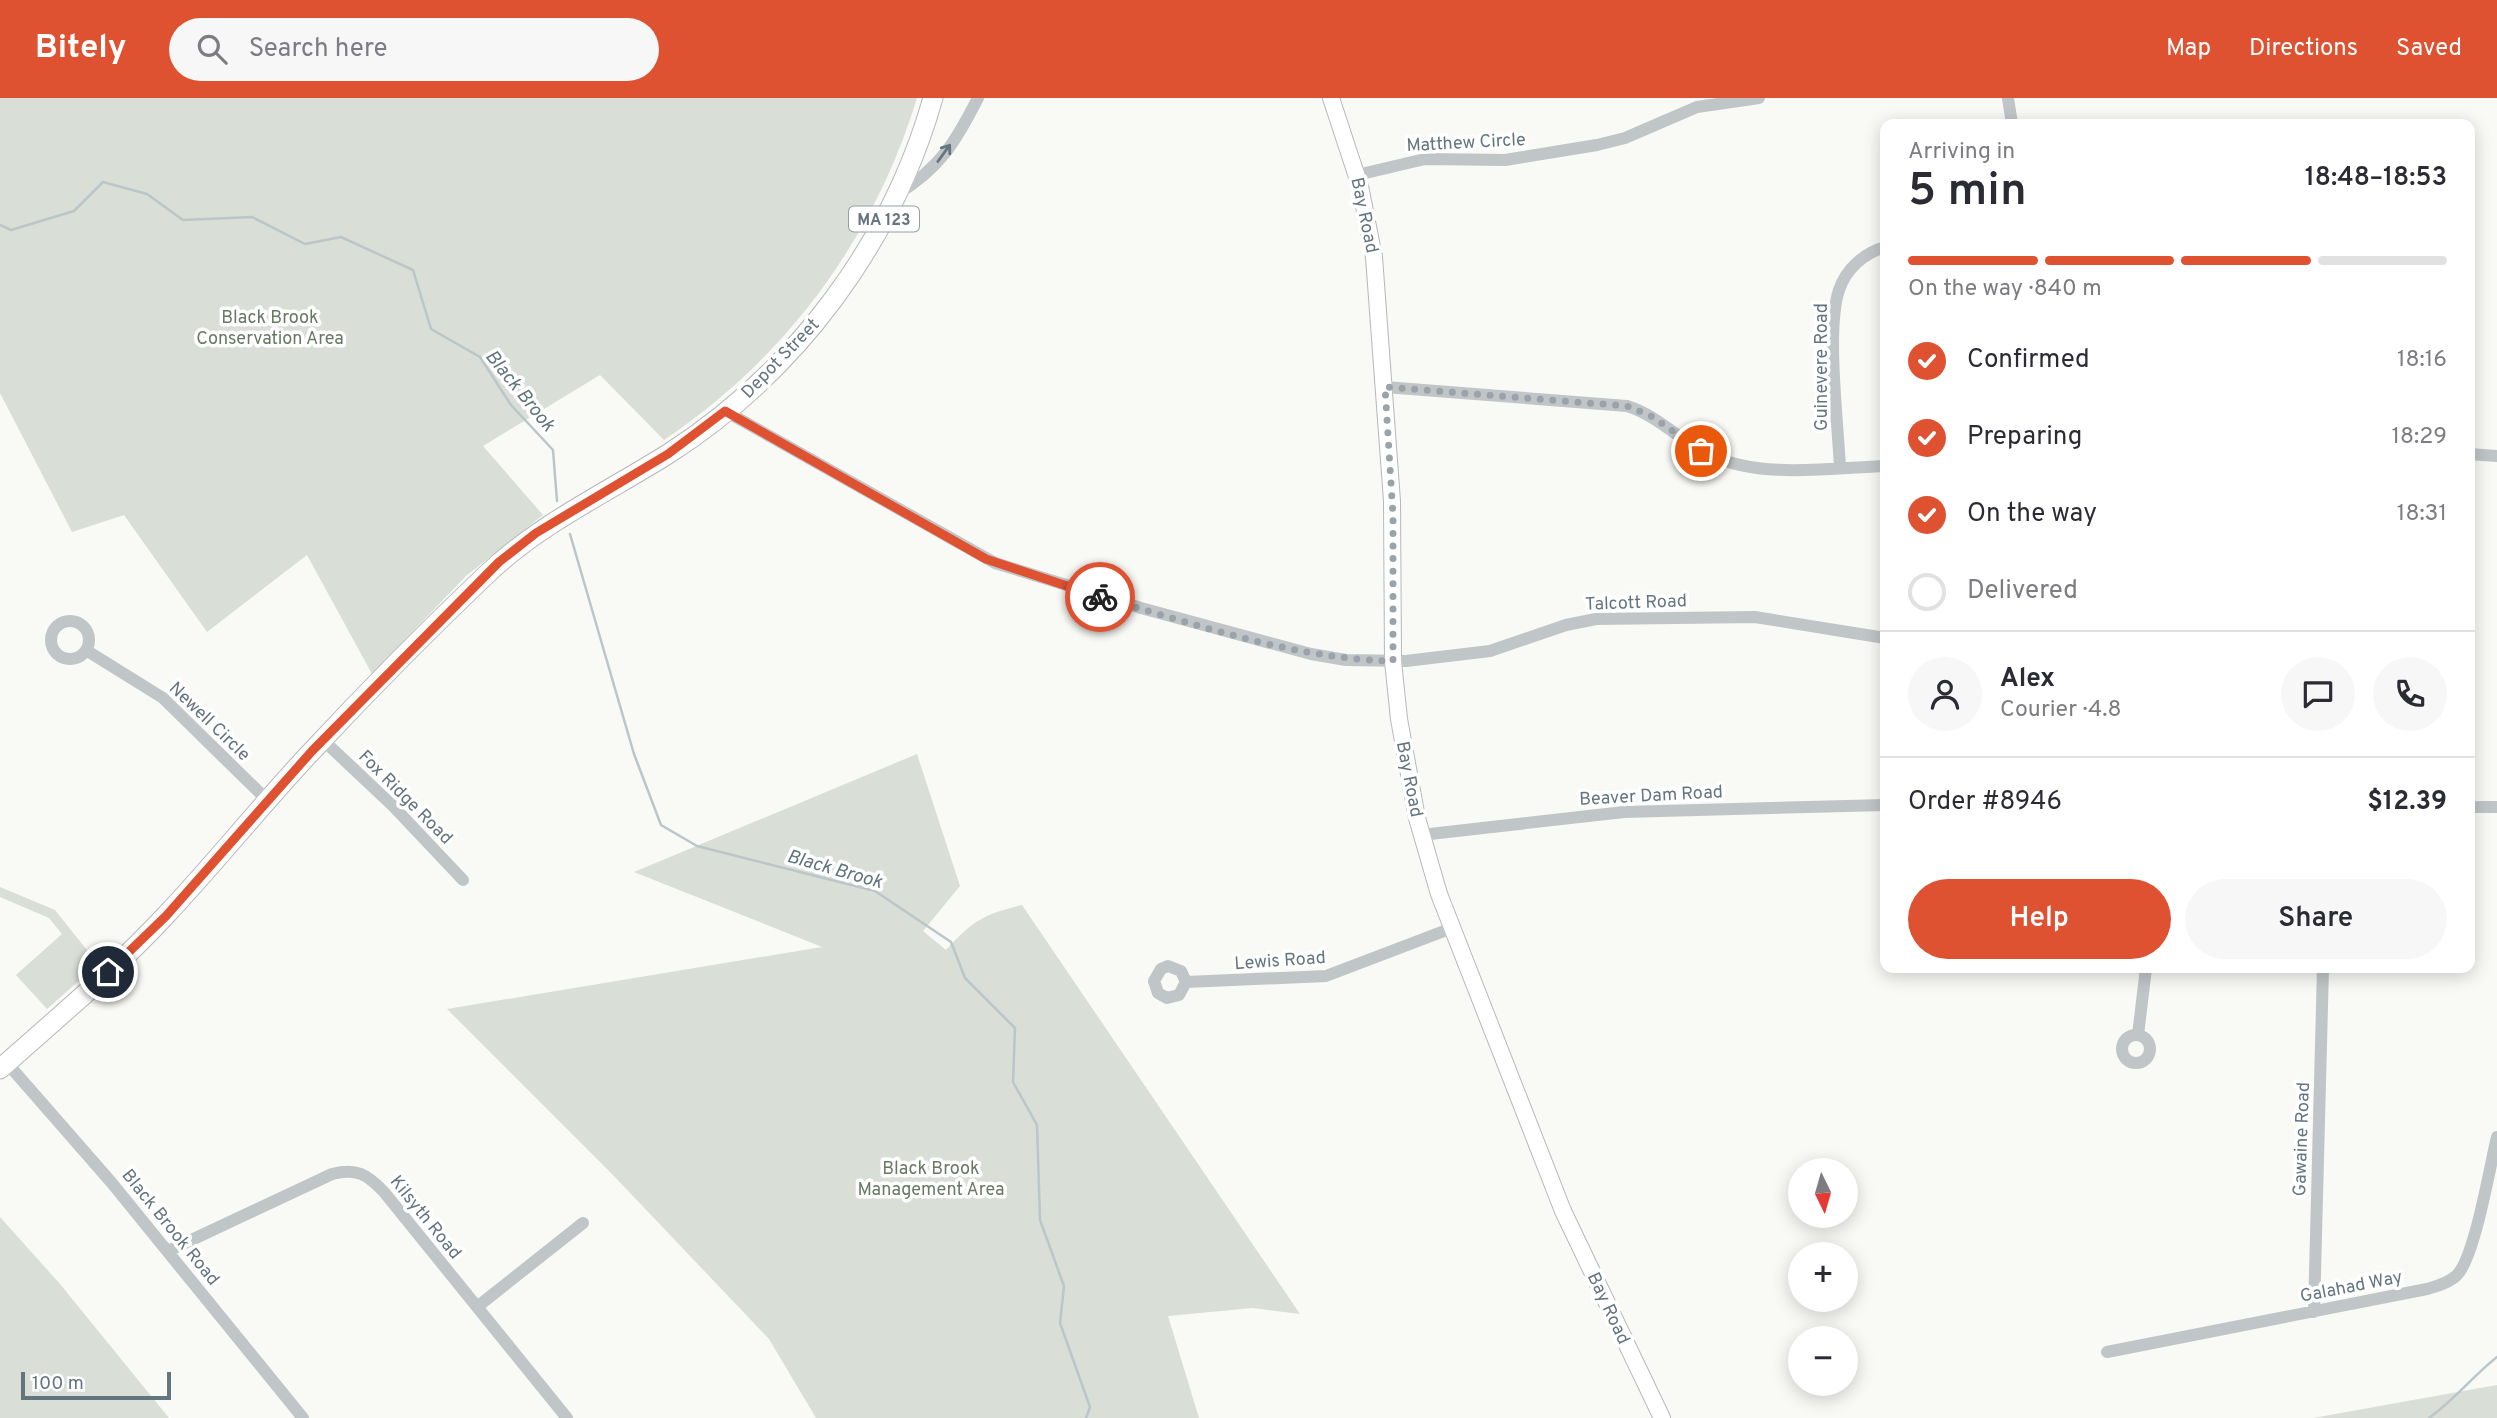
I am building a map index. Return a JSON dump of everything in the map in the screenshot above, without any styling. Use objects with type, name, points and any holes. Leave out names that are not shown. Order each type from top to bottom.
[{"type":"highway","name":"Depot Street","points":[[3,1066],[88,991],[166,916],[267,800],[465,595],[524,542],[668,454],[771,372],[820,317],[859,263],[896,195],[933,98]]},
{"type":"main road","name":"Bay Road","points":[[1331,98],[1357,175],[1374,257],[1393,515],[1393,661],[1399,719],[1421,835],[1452,928],[1563,1212],[1662,1418]]},
{"type":"street","points":[[896,195],[928,176],[948,150],[978,98]]},
{"type":"street","name":"Matthew Circle","points":[[1357,175],[1425,159],[1505,160],[1604,144],[1698,103],[1759,98]]},
{"type":"street","points":[[2008,98],[2011,119]]},
{"type":"street","name":"Guinevere Road","points":[[1840,468],[1834,325],[1837,300],[1850,269],[1864,257],[1880,249]]},
{"type":"street","points":[[1385,387],[1618,405],[1644,412],[1701,451],[1731,462],[1780,469],[1880,467]]},
{"type":"street","name":"Talcott Road","points":[[725,411],[986,559],[1005,567],[1301,652],[1346,660],[1393,661],[1500,649],[1566,625],[1596,619],[1755,617],[1880,637]]},
{"type":"street","points":[[2475,454],[2497,456]]},
{"type":"street","name":"Newell Circle","points":[[89,652],[163,698],[267,800]]},
{"type":"street","name":"Fox Ridge Road","points":[[323,740],[393,806],[463,880]]},
{"type":"street","name":"Beaver Dam Road","points":[[1421,835],[1624,812],[1880,805]]},
{"type":"street","points":[[2475,807],[2497,807]]},
{"type":"street","name":"Lewis Road","points":[[1186,982],[1326,976],[1452,928]]},
{"type":"street","points":[[2138,1035],[2145,973]]},
{"type":"street","name":"Gawaine Road","points":[[2314,1312],[2323,973]]},
{"type":"street","name":"Black Brook Road","points":[[3,1066],[169,1251],[303,1418]]},
{"type":"street","name":"Galahad Way","points":[[2107,1352],[2438,1286],[2459,1273],[2469,1252],[2497,1136]]},
{"type":"street","name":"Kilsyth Road","points":[[169,1251],[332,1174],[358,1171],[370,1177],[384,1192],[567,1418]]},
{"type":"street","points":[[477,1307],[583,1223]]},
{"type":"green space","name":"Black Brook Conservation Area","points":[[0,98],[917,98],[899,150],[850,247],[820,291],[786,333],[749,372],[708,408],[664,440],[600,375],[483,446],[543,515],[466,576],[372,674],[307,555],[207,632],[124,515],[72,532],[0,393]]},
{"type":"green space","name":"Black Brook Management Area","points":[[917,754],[960,886],[923,931],[946,950],[979,920],[1022,905],[1300,1314],[1253,1308],[1168,1316],[1199,1418],[816,1418],[769,1339],[612,1174],[447,1009],[822,947],[634,872]]},
{"type":"green space","points":[[0,887],[55,910],[98,964],[47,1009],[16,975],[62,934],[49,918],[0,897]]},
{"type":"green space","points":[[0,1217],[60,1284],[169,1418],[0,1418]]},
{"type":"green space","points":[[2497,1385],[2497,1418],[2313,1418]]},
{"type":"waterway","name":"Black Brook","points":[[0,225],[11,230],[74,211],[103,182],[147,194],[183,220],[252,217],[305,244],[341,237],[413,270],[431,329],[480,357],[511,405],[553,450],[557,501]]},
{"type":"waterway","name":"Black Brook","points":[[570,534],[634,754],[661,825],[697,846],[875,891],[951,942],[965,978],[1015,1028],[1013,1082],[1037,1125],[1040,1220],[1064,1286],[1060,1323],[1090,1407],[1086,1418]]},
{"type":"waterway","points":[[2429,1418],[2497,1357]]},
{"type":"way so far","points":[[1100,597],[1319,656],[1346,660],[1393,661],[1393,515],[1385,387],[1627,406],[1653,417],[1701,451]]},
{"type":"route","points":[[108,972],[166,916],[312,751],[499,562],[536,533],[668,454],[725,411],[821,463],[986,559],[1100,597]]}]
